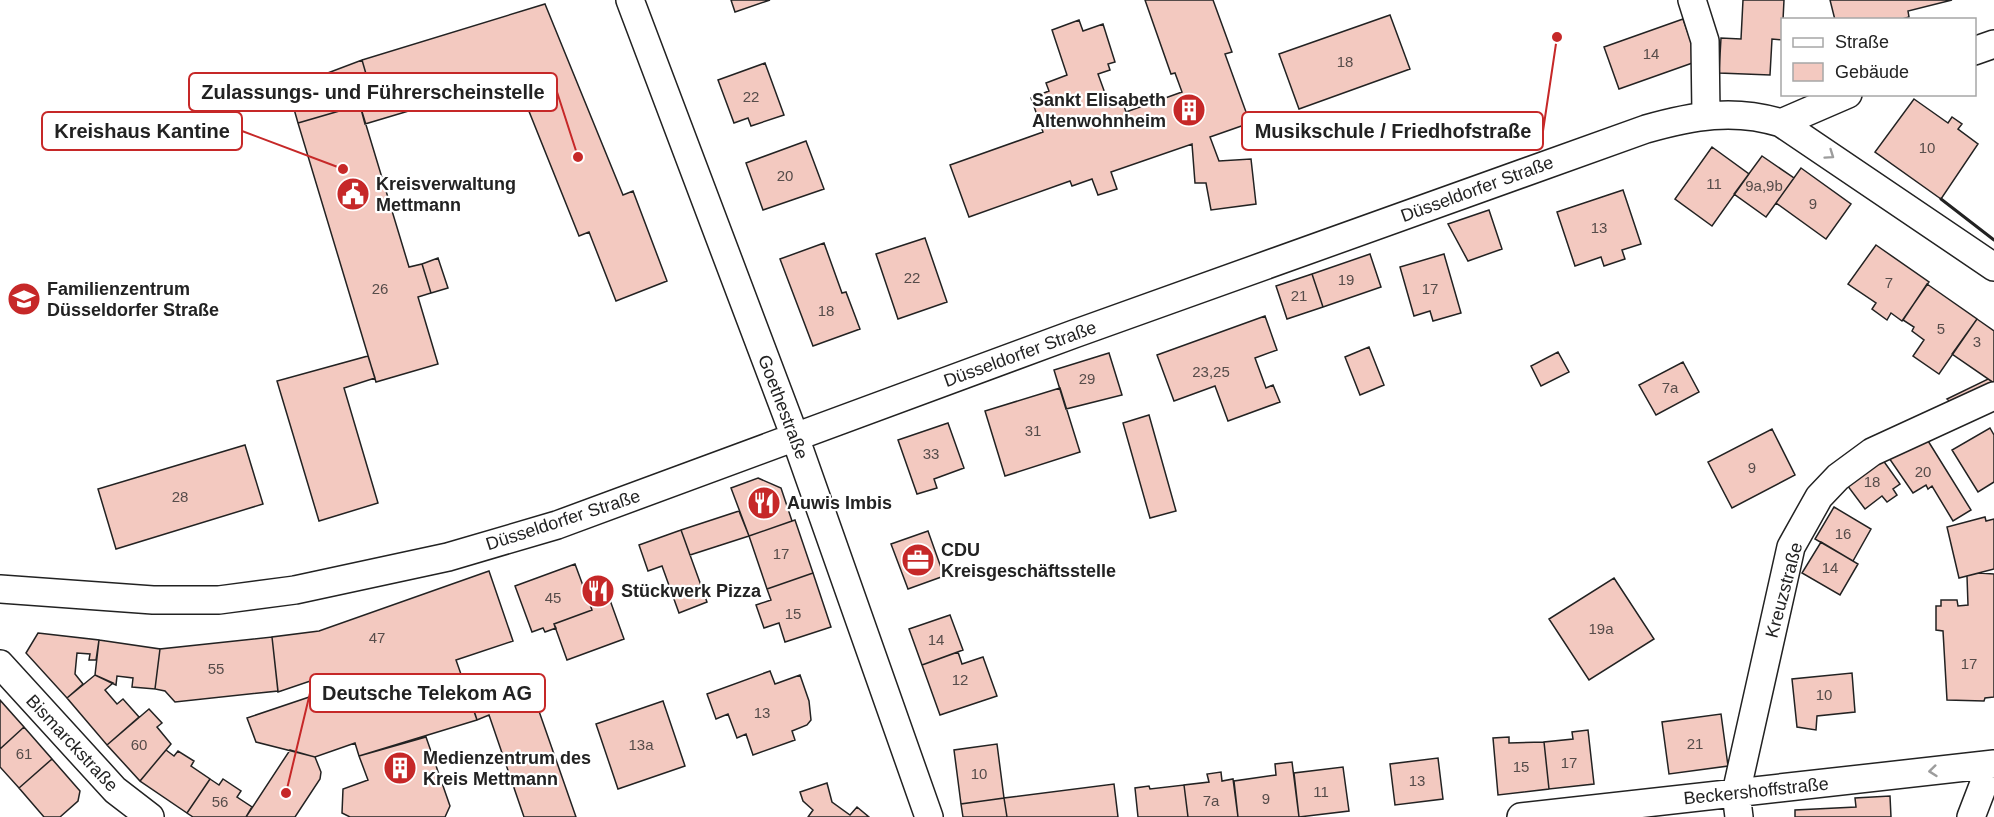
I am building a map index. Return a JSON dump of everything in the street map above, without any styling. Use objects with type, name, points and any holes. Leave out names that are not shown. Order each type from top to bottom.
[{"type":"street","name":"Goethestraße","points":[[630,0],[795,437],[929,817]]},
{"type":"street","points":[[1692,0],[1705,41],[1706,114]]},
{"type":"street","points":[[1976,50],[1994,44]]},
{"type":"street","points":[[1781,123],[1843,96]]},
{"type":"street","name":"Düsseldorfer Straße","points":[[0,589],[185,601],[219,600],[295,590],[426,563],[557,525],[1635,132],[1706,114],[1744,114],[1781,123],[1994,267]]},
{"type":"street","name":"Kreuzstraße","points":[[1737,805],[1791,547],[1820,497],[1838,477],[1872,452],[1994,396]]},
{"type":"street","name":"Bismarckstraße","points":[[0,663],[115,790],[150,817]]},
{"type":"street","points":[[1971,817],[1992,765]]},
{"type":"street","name":"Beckershoffstraße","points":[[1521,817],[1737,805],[1992,765]]},
{"type":"building","points":[[731,0],[770,0],[735,12]]},
{"type":"building","name":"Sankt Elisabeth Altenwohnheim","points":[[1145,0],[1213,0],[1232,52],[1225,54],[1250,123],[1210,137],[1219,161],[1251,159],[1256,204],[1211,210],[1206,183],[1195,183],[1192,144],[1111,172],[1117,189],[1098,195],[1092,179],[1072,186],[1070,181],[969,217],[950,165],[1043,132],[1031,98],[1049,91],[1046,83],[1067,75],[1052,30],[1079,20],[1083,31],[1103,24],[1115,62],[1108,64],[1110,70],[1098,74],[1110,107],[1123,103],[1126,112],[1182,92],[1175,73],[1171,74]]},
{"type":"building","points":[[1743,0],[1784,0],[1781,40],[1772,39],[1770,75],[1719,73],[1721,38],[1741,39]]},
{"type":"building","points":[[1830,0],[1952,0],[1908,11],[1909,17],[1906,18],[1834,18]]},
{"type":"building","points":[[545,4],[623,195],[633,191],[667,281],[616,301],[589,232],[579,236],[516,79],[365,124],[361,109],[375,105],[362,60]]},
{"type":"building","points":[[1390,15],[1410,69],[1299,109],[1279,54]]},
{"type":"building","points":[[1683,19],[1698,61],[1619,89],[1604,47]]},
{"type":"building","points":[[362,60],[375,105],[361,109],[360,105],[298,123],[288,88]]},
{"type":"building","points":[[765,63],[784,115],[751,126],[748,118],[734,123],[718,80]]},
{"type":"building","points":[[1914,99],[1948,123],[1952,117],[1962,124],[1958,129],[1978,144],[1941,199],[1875,152]]},
{"type":"building","name":"Kreisverwaltung Mettmann","points":[[360,105],[409,267],[422,264],[431,293],[418,297],[438,364],[376,382],[298,123]]},
{"type":"building","points":[[806,141],[824,189],[763,210],[746,163]]},
{"type":"building","points":[[1712,147],[1749,174],[1712,226],[1675,199]]},
{"type":"building","points":[[1762,156],[1794,178],[1766,217],[1734,194]]},
{"type":"building","points":[[1801,168],[1851,204],[1826,239],[1776,203]]},
{"type":"building","points":[[1623,190],[1641,244],[1622,250],[1625,259],[1604,266],[1601,257],[1575,266],[1557,212]]},
{"type":"building","points":[[1489,210],[1502,249],[1468,261],[1448,224]]},
{"type":"building","points":[[925,238],[947,302],[898,319],[876,254]]},
{"type":"building","points":[[824,243],[842,293],[846,292],[860,329],[813,346],[780,259]]},
{"type":"building","points":[[1876,245],[1929,282],[1902,321],[1891,313],[1887,320],[1872,309],[1876,303],[1848,284]]},
{"type":"building","points":[[1370,254],[1381,287],[1323,307],[1312,274]]},
{"type":"building","points":[[1444,254],[1461,313],[1433,321],[1430,311],[1414,316],[1400,267]]},
{"type":"building","points":[[438,258],[448,288],[431,293],[422,264]]},
{"type":"building","points":[[1312,274],[1323,307],[1287,319],[1276,286]]},
{"type":"building","points":[[1927,284],[1977,319],[1939,374],[1913,356],[1924,340],[1912,331],[1914,327],[1903,320]]},
{"type":"building","points":[[1265,316],[1277,350],[1255,358],[1266,388],[1273,385],[1280,402],[1228,421],[1215,386],[1174,401],[1157,355]]},
{"type":"building","points":[[1977,319],[1994,331],[1994,383],[1952,354]]},
{"type":"building","points":[[1369,347],[1384,385],[1360,395],[1345,357]]},
{"type":"building","points":[[1558,352],[1569,372],[1541,386],[1531,366]]},
{"type":"building","points":[[1109,353],[1122,395],[1066,409],[1054,370]]},
{"type":"building","points":[[368,356],[375,378],[344,388],[378,503],[319,521],[277,381]]},
{"type":"building","points":[[1683,362],[1699,392],[1656,415],[1639,385]]},
{"type":"building","points":[[1988,379],[1994,383],[1956,407],[1947,399]]},
{"type":"building","points":[[1060,388],[1080,452],[1005,476],[985,411]]},
{"type":"building","points":[[1149,415],[1176,511],[1150,518],[1123,423]]},
{"type":"building","points":[[948,423],[964,468],[934,479],[937,488],[917,494],[898,440]]},
{"type":"building","points":[[1990,428],[1994,435],[1994,482],[1978,492],[1952,450]]},
{"type":"building","points":[[1772,429],[1795,475],[1732,508],[1708,462]]},
{"type":"building","points":[[1925,436],[1971,510],[1953,521],[1932,486],[1928,489],[1926,485],[1913,493],[1889,458]]},
{"type":"building","points":[[245,445],[263,504],[116,549],[98,489]]},
{"type":"building","points":[[1880,456],[1900,484],[1893,489],[1897,495],[1887,502],[1882,496],[1865,509],[1844,481]]},
{"type":"building","points":[[758,478],[781,488],[792,521],[749,536],[731,488]]},
{"type":"building","points":[[1834,507],[1871,529],[1853,561],[1815,539]]},
{"type":"building","points":[[739,511],[749,536],[690,555],[681,530]]},
{"type":"building","points":[[1985,517],[1986,521],[1994,519],[1994,569],[1959,578],[1947,527]]},
{"type":"building","points":[[795,520],[813,573],[767,589],[749,536]]},
{"type":"building","points":[[681,530],[707,602],[679,613],[662,566],[648,571],[639,545]]},
{"type":"building","name":"CDU Kreisgeschäftsstelle","points":[[928,531],[944,576],[908,589],[891,544]]},
{"type":"building","points":[[1821,542],[1858,564],[1840,595],[1802,573]]},
{"type":"building","points":[[575,564],[592,610],[554,624],[556,628],[545,632],[543,628],[532,632],[515,586]]},
{"type":"building","points":[[489,571],[513,641],[456,660],[477,720],[359,756],[355,743],[315,757],[256,742],[247,718],[336,688],[331,674],[278,692],[272,637],[319,631]]},
{"type":"building","points":[[813,573],[831,627],[785,642],[779,623],[764,628],[756,605],[771,600],[767,589]]},
{"type":"building","points":[[1979,573],[1994,574],[1994,697],[1985,698],[1984,701],[1947,700],[1943,631],[1936,630],[1936,606],[1941,606],[1941,600],[1957,600],[1958,606],[1968,605],[1967,576]]},
{"type":"building","points":[[602,578],[624,639],[567,660],[554,624],[592,610],[583,585]]},
{"type":"building","points":[[1614,578],[1654,639],[1589,680],[1549,619]]},
{"type":"building","points":[[950,615],[963,650],[922,665],[909,629]]},
{"type":"building","points":[[38,633],[99,640],[96,660],[89,660],[90,654],[77,653],[75,674],[83,684],[67,698],[26,653]]},
{"type":"building","points":[[272,637],[278,691],[175,702],[165,691],[155,689],[160,649]]},
{"type":"building","points":[[99,640],[160,649],[155,689],[132,687],[133,678],[117,676],[116,685],[95,675]]},
{"type":"building","points":[[958,652],[962,664],[983,657],[997,696],[940,715],[922,665]]},
{"type":"building","points":[[770,671],[775,684],[800,675],[809,701],[811,720],[807,725],[792,731],[795,740],[753,755],[746,734],[737,738],[728,714],[716,719],[707,694]]},
{"type":"building","points":[[1852,673],[1855,712],[1817,716],[1816,730],[1797,727],[1792,679]]},
{"type":"building","points":[[526,674],[576,817],[524,817],[489,715],[477,720],[469,695]]},
{"type":"building","points":[[95,675],[113,683],[105,690],[117,704],[123,699],[139,717],[107,745],[67,698]]},
{"type":"building","points":[[0,700],[24,727],[0,749]]},
{"type":"building","points":[[663,701],[685,766],[618,789],[596,724]]},
{"type":"building","points":[[149,709],[162,723],[157,727],[171,744],[140,781],[107,745]]},
{"type":"building","points":[[1721,714],[1728,766],[1669,774],[1662,722]]},
{"type":"building","points":[[24,727],[52,759],[19,788],[0,767],[0,749]]},
{"type":"building","points":[[1588,730],[1594,784],[1549,789],[1544,742],[1573,739],[1572,732]]},
{"type":"building","name":"Medienzentrum des Kreis Mettmann","points":[[426,737],[450,806],[445,817],[350,817],[342,813],[343,789],[368,780],[359,756]]},
{"type":"building","points":[[1509,737],[1509,743],[1544,742],[1549,789],[1498,795],[1493,738]]},
{"type":"building","points":[[997,744],[1004,798],[961,804],[954,750]]},
{"type":"building","points":[[166,750],[174,756],[178,751],[194,761],[191,766],[210,779],[187,813],[140,781]]},
{"type":"building","points":[[290,750],[315,757],[321,772],[320,779],[295,817],[246,817]]},
{"type":"building","points":[[1438,758],[1443,799],[1395,805],[1390,764]]},
{"type":"building","points":[[52,759],[80,791],[78,801],[60,817],[44,817],[19,788]]},
{"type":"building","points":[[1292,762],[1299,817],[1238,817],[1234,781],[1276,775],[1275,764]]},
{"type":"building","points":[[1343,767],[1349,811],[1299,817],[1294,773]]},
{"type":"building","points":[[1221,772],[1222,781],[1233,779],[1238,817],[1188,817],[1184,785],[1209,782],[1207,774]]},
{"type":"building","points":[[210,779],[219,785],[223,779],[241,791],[237,797],[252,807],[246,817],[193,817],[187,813]]},
{"type":"building","points":[[827,783],[832,802],[850,815],[857,807],[869,817],[808,817],[813,810],[803,801],[800,792]]},
{"type":"building","points":[[1114,784],[1118,817],[1007,817],[1004,798]]},
{"type":"building","points":[[1184,785],[1188,817],[1138,817],[1135,788],[1149,786],[1150,789]]},
{"type":"building","points":[[1890,796],[1891,817],[1795,817],[1795,810],[1856,807],[1855,798]]},
{"type":"building","points":[[1004,798],[1007,817],[963,817],[961,804]]},
{"type":"wall","points":[[1941,199],[1994,240]]},
{"type":"place","name":"Musikschule / Friedhofstraße","points":[[1557,37]]},
{"type":"place","name":"Sankt Elisabeth Altenwohnheim","points":[[1189,110]]},
{"type":"place","name":"Zulassungs- und Führerscheinstelle","points":[[578,157]]},
{"type":"place","name":"Kreishaus Kantine","points":[[343,169]]},
{"type":"place","name":"Kreisverwaltung Mettmann","points":[[353,194]]},
{"type":"place","name":"Familienzentrum Düsseldorfer Straße","points":[[24,299]]},
{"type":"place","name":"Auwis Imbis","points":[[764,503]]},
{"type":"place","name":"CDU Kreisgeschäftsstelle","points":[[918,560]]},
{"type":"place","name":"Stückwerk Pizza","points":[[598,591]]},
{"type":"place","name":"Medienzentrum des Kreis Mettmann","points":[[400,768]]},
{"type":"place","name":"Deutsche Telekom AG","points":[[286,793]]}]
